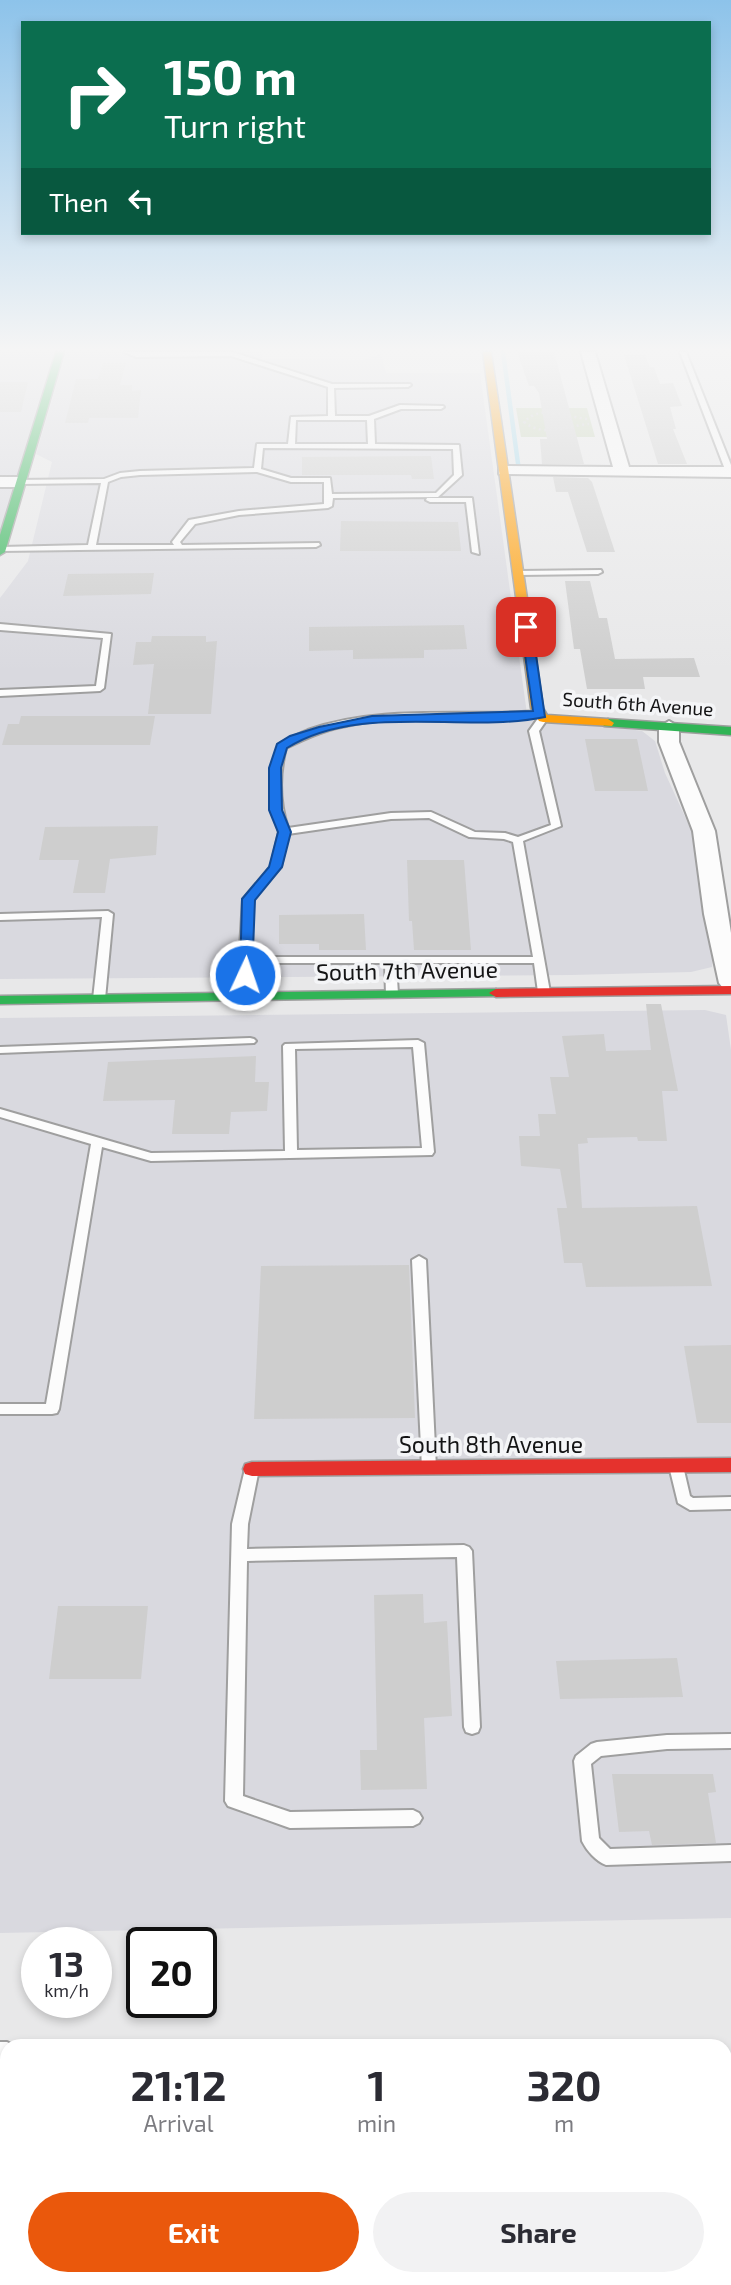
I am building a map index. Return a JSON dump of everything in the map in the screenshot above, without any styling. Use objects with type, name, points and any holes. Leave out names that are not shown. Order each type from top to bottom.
[{"type":"street","points":[[0,551],[26,459]]},
{"type":"street","points":[[503,459],[537,708],[541,716]]},
{"type":"street","points":[[618,459],[622,471]]},
{"type":"street","points":[[505,471],[730,472]]},
{"type":"street","points":[[0,482],[19,482]]},
{"type":"street","name":"South 6th Avenue","points":[[541,716],[731,731]]},
{"type":"street","points":[[669,727],[669,743],[704,831],[715,914],[731,983]]},
{"type":"street","name":"South 7th Avenue","points":[[0,1000],[731,990]]},
{"type":"street","name":"South 8th Avenue","points":[[252,1469],[731,1465]]},
{"type":"lane","points":[[257,470],[258,459]]},
{"type":"lane","points":[[329,498],[438,495],[458,475],[457,459]]},
{"type":"lane","points":[[19,482],[104,481],[120,475],[140,473],[257,470],[291,480],[327,480],[328,506],[239,513],[192,522],[177,537],[176,542],[180,547]]},
{"type":"lane","points":[[92,547],[104,481]]},
{"type":"lane","points":[[329,498],[469,500],[476,552]]},
{"type":"lane","points":[[0,551],[92,547],[316,545]]},
{"type":"lane","points":[[519,573],[598,572]]},
{"type":"lane","points":[[0,628],[108,636],[100,688],[0,693]]},
{"type":"lane","points":[[243,996],[248,899],[275,867],[284,832],[275,810],[275,768],[282,747],[294,739],[358,722],[386,718],[541,716],[534,731],[556,826],[518,841],[505,836],[473,835],[430,815],[391,816],[284,832]]},
{"type":"lane","points":[[518,841],[544,992]]},
{"type":"lane","points":[[0,917],[108,914],[99,999]]},
{"type":"lane","points":[[246,960],[538,960]]},
{"type":"lane","points":[[390,960],[392,994]]},
{"type":"lane","points":[[0,1050],[250,1041]]},
{"type":"lane","points":[[0,1114],[151,1157],[291,1155],[428,1152],[418,1043],[289,1046],[291,1155]]},
{"type":"lane","points":[[0,1409],[52,1409],[97,1142]]},
{"type":"lane","points":[[419,1260],[429,1468]]},
{"type":"lane","points":[[676,1466],[683,1499],[690,1504],[731,1503]]},
{"type":"lane","points":[[252,1469],[240,1524],[234,1801],[290,1820],[413,1818]]},
{"type":"lane","points":[[239,1555],[464,1551],[471,1727]]},
{"type":"lane","points":[[731,1741],[667,1742],[597,1749],[582,1761],[591,1841],[607,1857],[731,1853]]},
{"type":"shaded area","points":[[0,459],[24,459],[0,539]]},
{"type":"shaded area","points":[[45,459],[492,459],[527,714],[642,731],[655,741],[665,773],[692,832],[714,948],[712,967],[691,972],[572,975],[0,979],[0,598],[28,561],[52,462]]},
{"type":"shaded area","points":[[705,1010],[726,1015],[731,1050],[731,1918],[217,1929],[126,1927],[126,1930],[112,1931],[112,1927],[21,1927],[21,1933],[0,1933],[0,1018]]},
{"type":"building","points":[[302,459],[431,459],[434,479],[412,479],[411,475],[302,475]]},
{"type":"building","points":[[542,459],[583,459],[584,464],[542,464]]},
{"type":"building","points":[[656,459],[685,459],[687,464],[658,464]]},
{"type":"building","points":[[553,477],[588,478],[592,482],[615,552],[587,552],[568,492],[556,492]]},
{"type":"building","points":[[341,521],[458,522],[461,551],[340,551]]},
{"type":"building","points":[[154,573],[151,594],[63,596],[68,574]]},
{"type":"building","points":[[565,581],[590,581],[599,618],[607,618],[615,659],[694,658],[700,677],[643,677],[645,689],[587,689],[580,649],[574,649]]},
{"type":"building","points":[[464,625],[467,649],[424,650],[424,658],[353,659],[353,650],[309,651],[309,627]]},
{"type":"building","points":[[152,636],[206,636],[206,642],[217,641],[211,714],[148,714],[154,664],[133,665],[136,642],[151,642]]},
{"type":"building","points":[[21,716],[155,716],[150,745],[2,745],[8,724],[19,724]]},
{"type":"building","points":[[585,739],[637,739],[648,791],[595,791]]},
{"type":"building","points":[[158,826],[156,855],[110,859],[105,893],[73,893],[79,860],[39,860],[45,827]]},
{"type":"building","points":[[407,860],[464,860],[471,950],[414,950],[412,921],[409,921]]},
{"type":"building","points":[[364,914],[366,950],[319,950],[319,944],[279,944],[279,915]]},
{"type":"building","points":[[646,1004],[661,1004],[678,1091],[662,1091],[667,1141],[638,1141],[637,1137],[587,1138],[588,1143],[578,1144],[582,1208],[697,1206],[712,1286],[586,1287],[582,1263],[564,1263],[557,1208],[567,1208],[560,1169],[521,1166],[519,1136],[540,1136],[538,1114],[556,1114],[550,1077],[569,1077],[562,1036],[604,1034],[606,1051],[651,1050]]},
{"type":"building","points":[[256,1056],[255,1082],[269,1082],[267,1111],[231,1112],[229,1134],[172,1134],[175,1100],[103,1101],[108,1062]]},
{"type":"building","points":[[409,1265],[415,1418],[254,1419],[261,1266]]},
{"type":"building","points":[[731,1345],[731,1423],[697,1423],[684,1346]]},
{"type":"building","points":[[423,1594],[424,1623],[447,1621],[452,1716],[424,1718],[427,1789],[361,1790],[360,1750],[377,1750],[374,1595]]},
{"type":"building","points":[[58,1606],[148,1606],[141,1679],[49,1679]]},
{"type":"building","points":[[677,1658],[683,1697],[560,1699],[556,1661]]},
{"type":"building","points":[[612,1774],[713,1774],[716,1792],[708,1793],[716,1843],[652,1845],[649,1831],[619,1832]]},
{"type":"waterway","points":[[517,459],[519,471]]},
{"type":"traffic: fast","points":[[0,552],[28,459]]},
{"type":"traffic: fast","points":[[608,723],[731,731]]},
{"type":"traffic: fast","points":[[0,1000],[496,993]]},
{"type":"traffic: slow","points":[[502,459],[537,708],[543,718],[608,723]]},
{"type":"traffic: jam","points":[[496,993],[731,990]]},
{"type":"traffic: jam","points":[[252,1469],[731,1465]]},
{"type":"route","points":[[245,975],[248,899],[275,867],[284,832],[275,810],[275,768],[282,747],[294,739],[324,730],[386,718],[505,718],[540,714],[526,627]]}]
